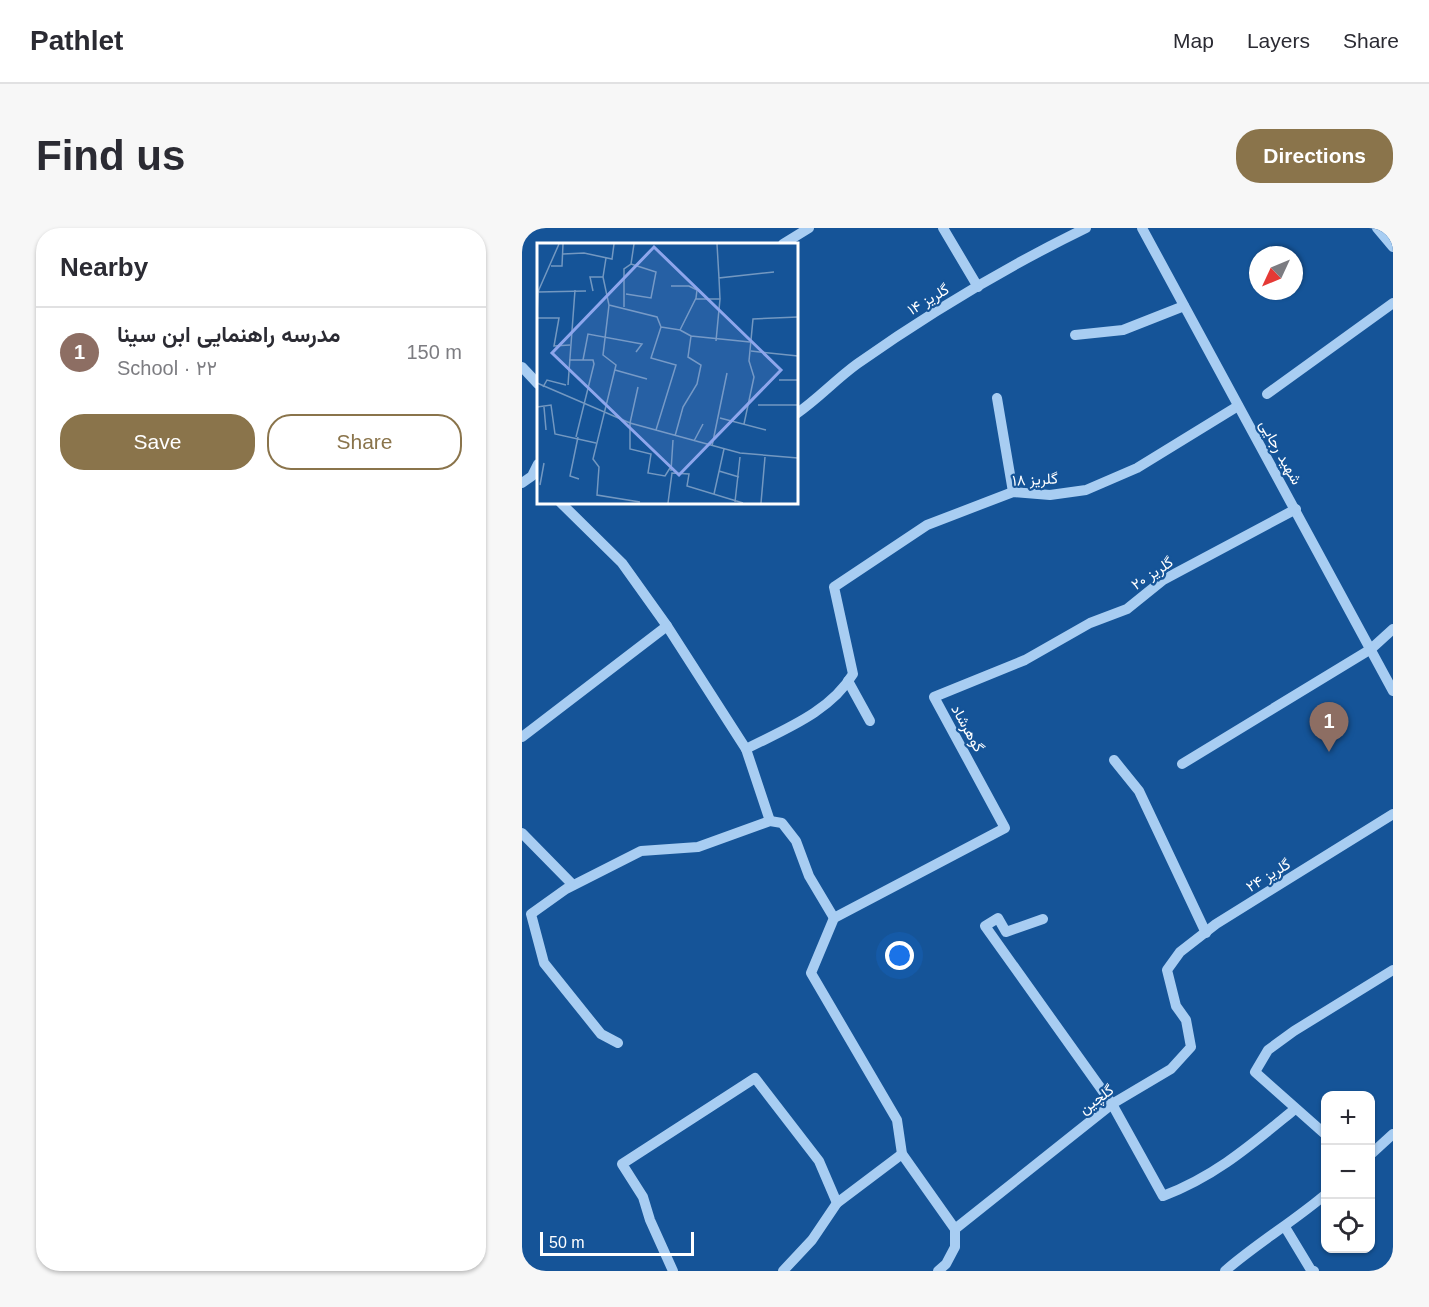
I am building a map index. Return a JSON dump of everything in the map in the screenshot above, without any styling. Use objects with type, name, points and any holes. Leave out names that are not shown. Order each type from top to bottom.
[{"type":"street","points":[[785,243],[809,228]]},
{"type":"street","points":[[943,228],[978,287]]},
{"type":"street","name":"گلریز ۱۴","points":[[798,413],[817,401],[853,367],[905,330],[1033,254],[1086,228]]},
{"type":"street","name":"شهید رجایی","points":[[1142,228],[1393,691]]},
{"type":"street","points":[[1377,228],[1393,247]]},
{"type":"street","points":[[1267,394],[1393,303]]},
{"type":"street","points":[[1075,335],[1123,330],[1184,306]]},
{"type":"street","points":[[522,367],[537,383]]},
{"type":"street","points":[[997,398],[1014,492]]},
{"type":"street","name":"گلریز ۱۸","points":[[848,681],[853,674],[834,587],[927,525],[1014,492],[1050,495],[1086,490],[1137,468],[1238,406]]},
{"type":"street","points":[[522,483],[535,479]]},
{"type":"street","points":[[562,504],[622,563],[667,626],[746,749],[770,820]]},
{"type":"street","name":"گلریز ۲۰","points":[[1025,660],[1090,623],[1127,609],[1163,580],[1296,509]]},
{"type":"street","points":[[522,737],[667,626]]},
{"type":"street","points":[[1182,764],[1371,649],[1393,629]]},
{"type":"street","name":"گوهرشاد","points":[[834,918],[1005,828],[934,697],[1025,660]]},
{"type":"street","points":[[746,749],[820,710],[843,691],[848,681]]},
{"type":"street","points":[[848,681],[870,721]]},
{"type":"street","points":[[1114,760],[1139,791],[1206,933]]},
{"type":"street","name":"گلریز ۲۴","points":[[1167,970],[1180,952],[1206,933],[1393,814]]},
{"type":"street","points":[[618,1044],[601,1034],[544,963],[531,914],[573,885],[641,852],[698,847],[770,820],[782,823],[796,841],[809,876],[834,918],[811,973],[897,1120],[902,1154],[956,1229],[955,1247],[938,1271]]},
{"type":"street","points":[[522,833],[573,885]]},
{"type":"street","points":[[1043,920],[1006,932],[998,918],[985,926],[1112,1104],[1163,1196],[1194,1184],[1240,1154],[1295,1109]]},
{"type":"street","name":"گلچین","points":[[956,1229],[1112,1104],[1172,1069],[1191,1047],[1186,1020],[1176,1006],[1167,970]]},
{"type":"street","points":[[1321,1131],[1255,1072],[1268,1050],[1319,1014],[1363,991],[1393,970]]},
{"type":"street","points":[[673,1271],[650,1220],[643,1197],[622,1164],[755,1078],[819,1161],[837,1203]]},
{"type":"street","points":[[1375,1151],[1393,1134]]},
{"type":"street","points":[[783,1271],[812,1240],[837,1203],[902,1154]]},
{"type":"street","points":[[1225,1271],[1243,1255],[1286,1227],[1321,1198]]},
{"type":"street","points":[[1286,1227],[1311,1270],[1314,1271]]},
{"type":"place","name":"مدرسه راهنمایی ابن سینا","points":[[1329,752]]}]
